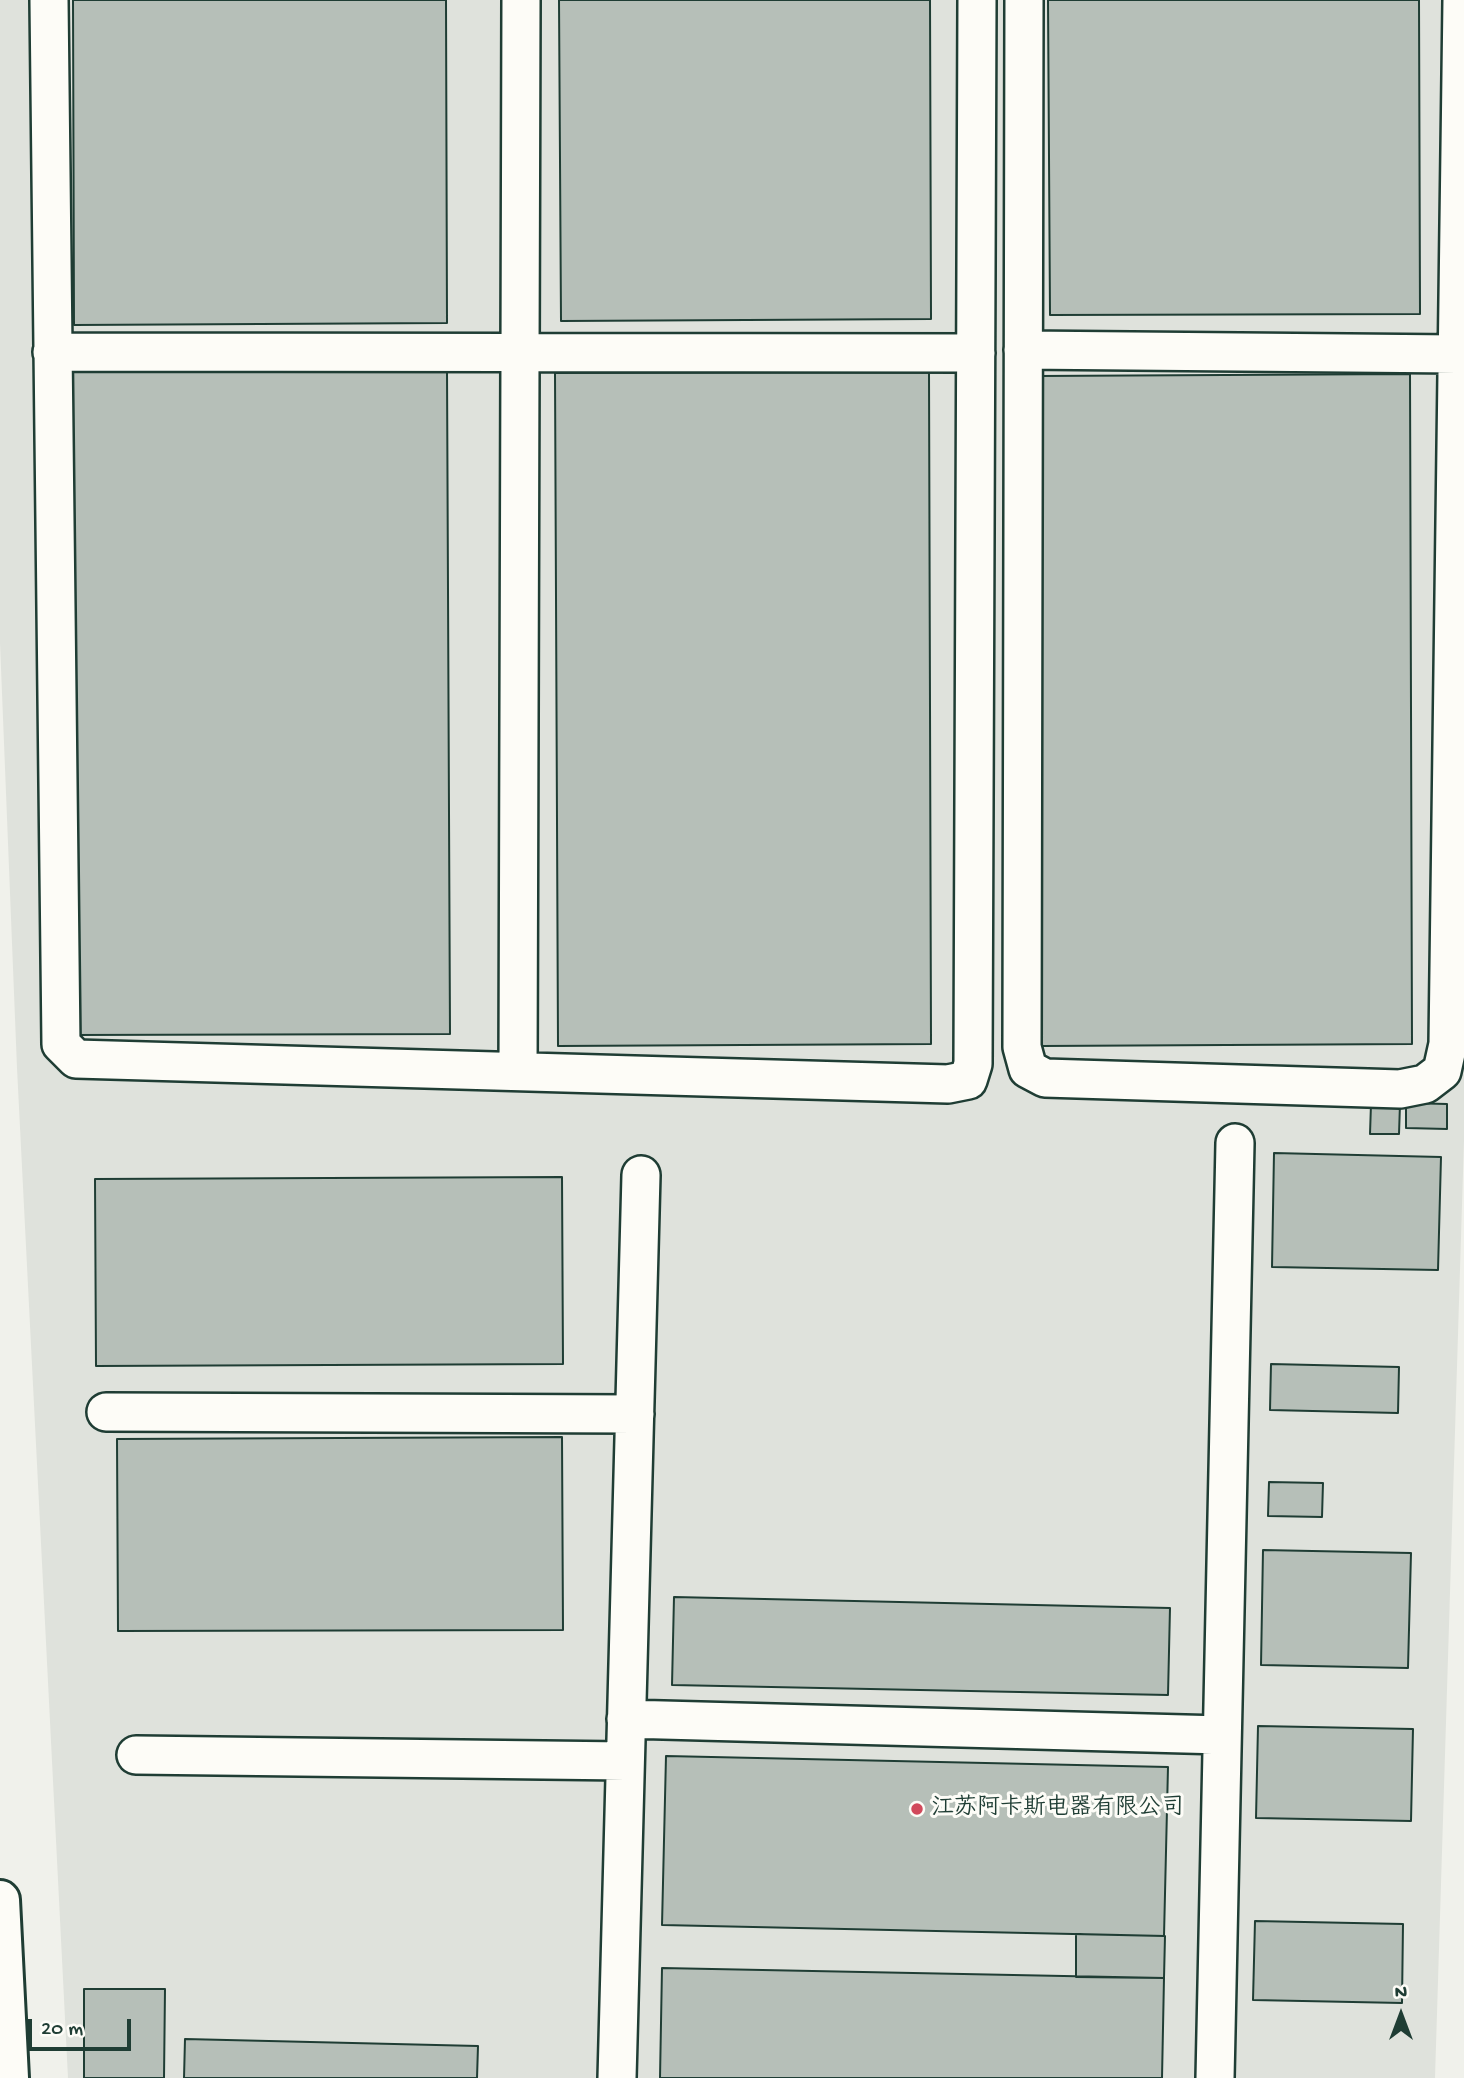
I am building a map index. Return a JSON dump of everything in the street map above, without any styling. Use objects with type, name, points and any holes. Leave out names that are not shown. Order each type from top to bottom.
[{"type":"main road","points":[[0,1900],[9,2078]]},
{"type":"lane","points":[[49,0],[61,1044],[76,1059],[948,1084],[968,1080],[973,1064],[977,0]]},
{"type":"lane","points":[[518,1072],[520,0]]},
{"type":"lane","points":[[1024,0],[1022,1047],[1028,1069],[1045,1078],[1400,1089],[1425,1084],[1442,1072],[1448,1044],[1462,0]]},
{"type":"lane","points":[[1023,351],[1457,355]]},
{"type":"lane","points":[[52,352],[976,353]]},
{"type":"lane","points":[[1215,2078],[1235,1143]]},
{"type":"lane","points":[[617,2078],[641,1175]]},
{"type":"lane","points":[[106,1412],[635,1414]]},
{"type":"lane","points":[[626,1719],[1222,1735]]},
{"type":"lane","points":[[136,1755],[625,1761]]},
{"type":"shaded area","points":[[0,0],[1464,0],[1464,1140],[1435,2078],[68,2078],[17,1068],[0,643]]},
{"type":"building","points":[[73,0],[446,0],[447,323],[74,325]]},
{"type":"building","points":[[559,0],[930,0],[931,319],[561,321]]},
{"type":"building","points":[[1048,0],[1419,0],[1420,314],[1050,315]]},
{"type":"building","points":[[447,369],[450,1034],[72,1035],[69,371]]},
{"type":"building","points":[[929,372],[931,1044],[558,1046],[555,373]]},
{"type":"building","points":[[1410,374],[1412,1044],[1042,1046],[1039,376]]},
{"type":"building","points":[[1406,1103],[1447,1104],[1447,1129],[1406,1128]]},
{"type":"building","points":[[1371,1104],[1400,1104],[1399,1134],[1370,1134]]},
{"type":"building","points":[[1274,1153],[1441,1157],[1438,1270],[1272,1267]]},
{"type":"building","points":[[562,1177],[563,1364],[96,1366],[95,1179]]},
{"type":"building","points":[[1271,1364],[1399,1367],[1398,1413],[1270,1410]]},
{"type":"building","points":[[562,1437],[563,1630],[118,1631],[117,1439]]},
{"type":"building","points":[[1269,1482],[1323,1483],[1322,1517],[1268,1516]]},
{"type":"building","points":[[1263,1550],[1411,1553],[1408,1668],[1261,1665]]},
{"type":"building","points":[[674,1597],[1170,1608],[1168,1695],[672,1685]]},
{"type":"building","points":[[1258,1726],[1413,1729],[1411,1821],[1256,1818]]},
{"type":"building","points":[[666,1756],[1168,1767],[1164,1936],[662,1925]]},
{"type":"building","points":[[1255,1921],[1403,1924],[1402,2003],[1253,2000]]},
{"type":"building","points":[[1076,1934],[1165,1936],[1164,1978],[1076,1977]]},
{"type":"building","points":[[662,1968],[1164,1978],[1162,2078],[660,2078]]},
{"type":"building","points":[[84,1989],[165,1989],[164,2078],[84,2078]]},
{"type":"building","points":[[185,2039],[478,2046],[477,2078],[184,2078]]},
{"type":"place","name":"江苏阿卡斯电器有限公司","points":[[917,1809]]}]
